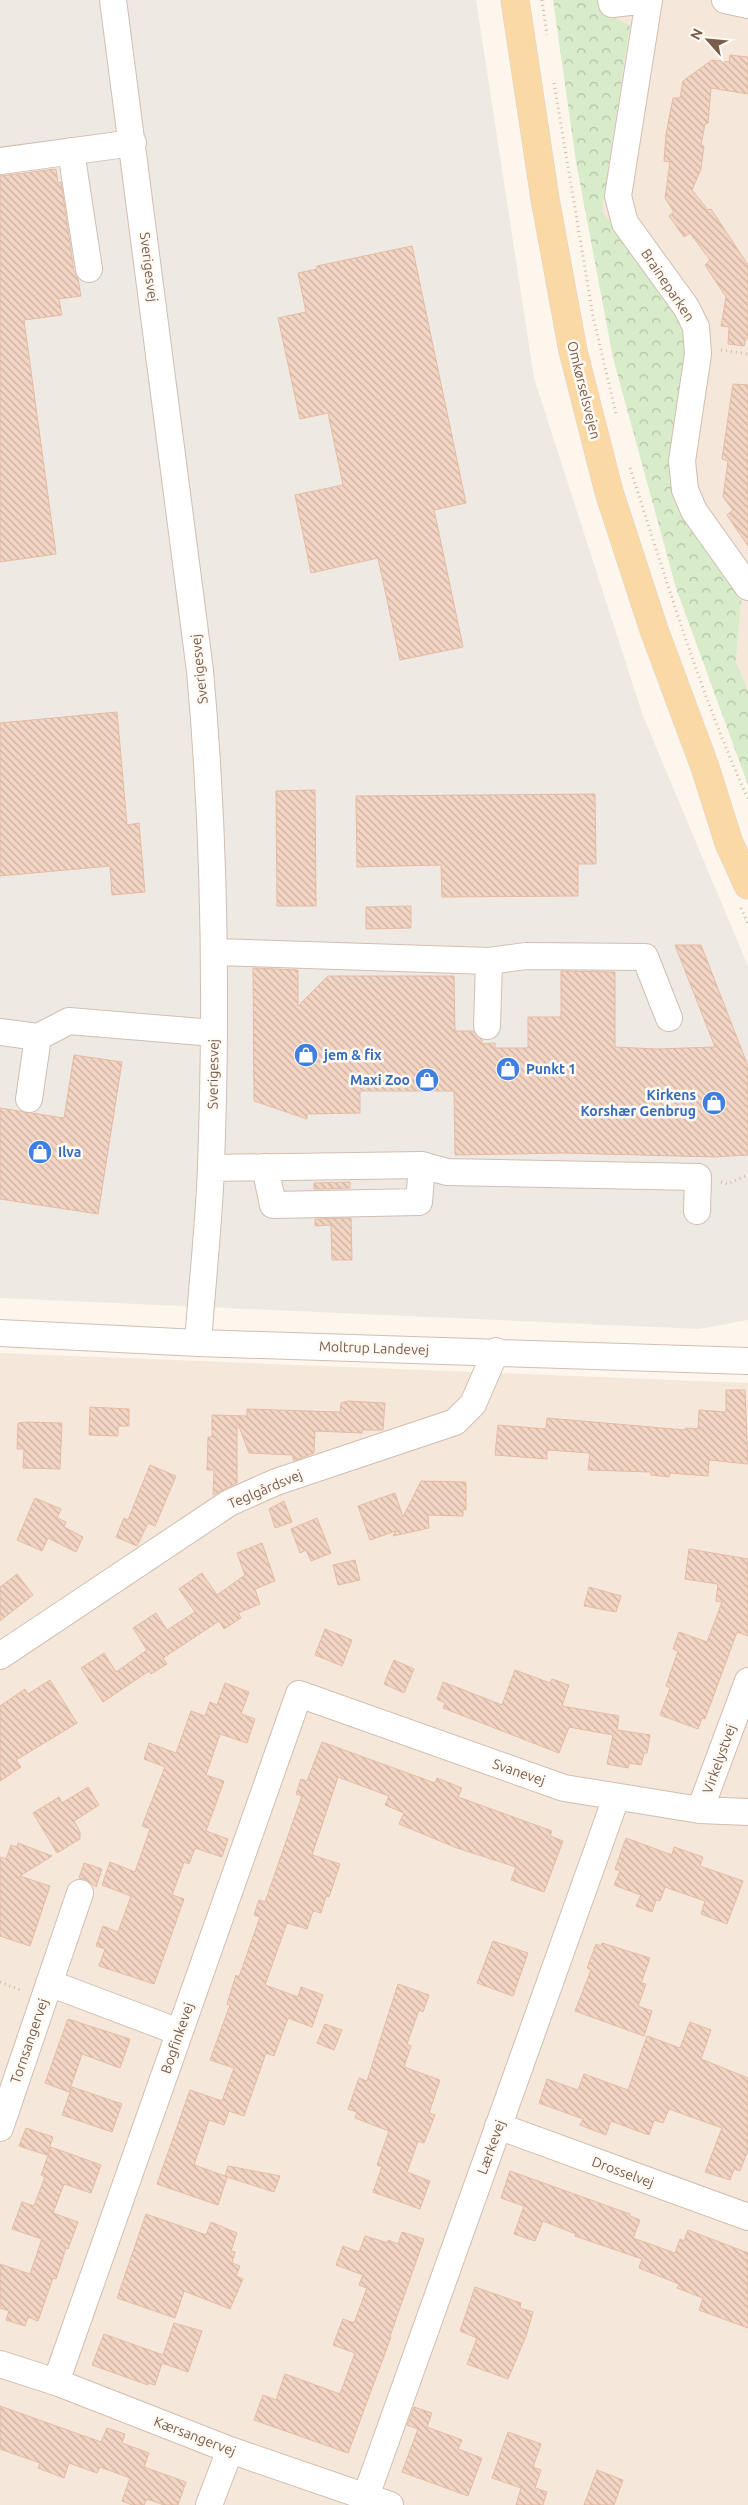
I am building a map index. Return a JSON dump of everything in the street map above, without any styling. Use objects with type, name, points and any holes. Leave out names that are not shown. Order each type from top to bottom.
[{"type":"main road","name":"Omkørselsvejen","points":[[515,0],[545,200],[573,351],[609,492],[654,630],[705,767],[729,843],[748,885]]},
{"type":"main road","name":"Omkørselsvejen","points":[[705,767],[748,853]]},
{"type":"street","name":"Sverigesvej","points":[[113,0],[200,671],[213,850],[215,952],[211,1168],[198,1343]]},
{"type":"street","points":[[611,0],[612,4],[649,0]]},
{"type":"street","name":"Braineparken","points":[[649,0],[618,196],[625,223],[686,307],[696,327],[698,354],[682,461],[685,490],[694,511],[748,587]]},
{"type":"street","points":[[725,0],[748,5]]},
{"type":"street","points":[[0,161],[133,143]]},
{"type":"street","points":[[72,151],[89,269]]},
{"type":"street","points":[[215,952],[489,961],[526,956],[644,957],[670,1018]]},
{"type":"street","points":[[487,1026],[489,961]]},
{"type":"street","points":[[0,1032],[38,1037],[69,1021],[214,1033]]},
{"type":"street","points":[[29,1099],[38,1037]]},
{"type":"street","points":[[265,1167],[273,1205],[418,1202],[422,1165]]},
{"type":"street","points":[[211,1168],[422,1165],[447,1172],[698,1177],[697,1211]]},
{"type":"street","name":"Moltrup Landevej","points":[[0,1333],[198,1343],[496,1351],[748,1361]]},
{"type":"street","name":"Teglgårdsvej","points":[[0,1656],[229,1503],[276,1482],[455,1422],[474,1404],[496,1351]]},
{"type":"street","name":"Virkelystvej","points":[[700,1810],[748,1681]]},
{"type":"street","name":"Svanevej","points":[[299,1694],[564,1788],[616,1798],[700,1810],[748,1812]]},
{"type":"street","name":"Bogfinkevej","points":[[56,2382],[299,1694]]},
{"type":"street","name":"Lærkevej","points":[[366,2496],[616,1798]]},
{"type":"street","name":"Tornsangervej","points":[[0,2128],[80,1893]]},
{"type":"street","name":"Tornsangervej","points":[[49,1983],[179,2032]]},
{"type":"street","name":"Drosselvej","points":[[498,2126],[748,2217]]},
{"type":"street","name":"Kærsangervej","points":[[0,2364],[56,2382],[230,2450],[390,2505]]},
{"type":"street","points":[[209,2505],[230,2450]]},
{"type":"path","points":[[542,0],[547,38]]},
{"type":"path","points":[[553,75],[593,316],[617,419]]},
{"type":"path","points":[[629,466],[674,606],[731,762],[748,800]]},
{"type":"shaded area","points":[[0,0],[476,0],[534,378],[643,716],[748,966],[748,1320],[699,1329],[0,1298]]},
{"type":"shaded area","points":[[601,0],[748,0],[748,691],[736,662],[741,601],[683,510],[681,314],[602,212],[630,25],[603,13]]},
{"type":"shaded area","points":[[0,1353],[748,1383],[748,2505],[0,2505]]},
{"type":"green space","points":[[553,0],[601,0],[604,13],[630,25],[602,211],[681,313],[688,348],[683,510],[741,601],[736,662],[748,691],[748,785],[676,588],[613,358],[576,162]]},
{"type":"building","points":[[730,55],[748,57],[748,94],[711,88],[708,123],[705,124],[701,145],[704,146],[701,169],[692,190],[708,210],[711,209],[748,265],[748,338],[746,338],[744,346],[728,344],[729,327],[721,326],[726,297],[705,265],[710,260],[690,233],[684,237],[669,216],[674,212],[665,198],[670,162],[664,161],[666,134],[673,98],[680,98],[683,81],[712,60],[729,62]]},
{"type":"building","points":[[56,169],[58,183],[61,182],[74,271],[78,279],[81,296],[59,299],[62,315],[24,320],[56,554],[0,562],[0,176]]},
{"type":"building","points":[[412,246],[466,503],[434,510],[463,647],[400,660],[378,558],[311,573],[295,495],[343,485],[328,413],[300,419],[278,318],[306,312],[298,273],[317,269],[317,266]]},
{"type":"building","points":[[733,384],[748,385],[748,546],[727,515],[733,510],[723,497],[728,461],[722,459]]},
{"type":"building","points":[[117,712],[127,825],[139,823],[145,892],[112,895],[110,866],[0,876],[0,723]]},
{"type":"building","points":[[315,790],[316,906],[277,906],[276,791]]},
{"type":"building","points":[[595,794],[596,864],[578,864],[578,896],[442,897],[441,865],[357,867],[356,796]]},
{"type":"building","points":[[411,906],[411,928],[366,929],[366,907]]},
{"type":"building","points":[[675,945],[701,945],[748,1066],[748,1155],[715,1157],[563,1153],[455,1155],[454,1091],[360,1091],[360,1113],[307,1114],[307,1119],[254,1101],[253,968],[298,970],[298,1006],[328,976],[454,976],[455,1031],[473,1031],[482,1040],[482,1044],[495,1043],[495,1048],[528,1048],[528,1017],[561,1017],[561,971],[615,972],[615,1047],[657,1049],[715,1047]]},
{"type":"building","points":[[74,1055],[122,1062],[98,1214],[0,1199],[0,1108],[64,1118]]},
{"type":"building","points":[[350,1182],[350,1188],[314,1189],[314,1183]]},
{"type":"building","points":[[351,1218],[352,1260],[332,1260],[331,1225],[315,1226],[315,1219]]},
{"type":"building","points":[[726,1390],[745,1390],[748,1464],[709,1460],[708,1476],[670,1473],[669,1477],[651,1475],[651,1472],[588,1470],[590,1453],[547,1450],[547,1459],[495,1455],[498,1425],[546,1429],[547,1418],[685,1430],[685,1428],[698,1429],[699,1410],[726,1412]]},
{"type":"building","points":[[348,1401],[385,1403],[383,1430],[362,1430],[362,1433],[315,1431],[314,1453],[296,1460],[293,1460],[293,1455],[249,1453],[237,1421],[237,1483],[213,1495],[214,1470],[207,1470],[208,1437],[212,1437],[212,1415],[247,1416],[247,1409],[340,1412],[341,1403]]},
{"type":"building","points":[[90,1407],[129,1409],[129,1426],[118,1426],[118,1436],[89,1435]]},
{"type":"building","points":[[18,1423],[62,1423],[60,1469],[23,1468],[24,1449],[17,1449]]},
{"type":"building","points":[[150,1465],[176,1476],[155,1526],[148,1523],[137,1546],[116,1537],[124,1518],[128,1520]]},
{"type":"building","points":[[421,1481],[466,1482],[466,1510],[463,1509],[463,1516],[428,1515],[429,1528],[393,1536],[396,1531],[370,1540],[358,1506],[395,1493],[403,1517]]},
{"type":"building","points":[[35,1498],[61,1509],[57,1518],[66,1522],[64,1527],[83,1537],[76,1552],[48,1538],[42,1551],[17,1540]]},
{"type":"building","points":[[284,1501],[292,1522],[275,1528],[269,1509]]},
{"type":"building","points":[[317,1518],[331,1553],[311,1561],[306,1550],[300,1553],[291,1529]]},
{"type":"building","points":[[262,1543],[275,1581],[255,1589],[260,1604],[238,1613],[241,1618],[224,1629],[219,1621],[163,1658],[167,1664],[151,1674],[149,1671],[103,1702],[81,1668],[104,1653],[116,1672],[147,1650],[133,1628],[156,1613],[167,1630],[195,1612],[179,1589],[202,1573],[217,1595],[245,1575],[237,1553]]},
{"type":"building","points":[[689,1549],[748,1559],[748,1636],[737,1632],[705,1719],[702,1718],[698,1729],[660,1715],[670,1688],[666,1686],[678,1651],[673,1649],[679,1632],[707,1642],[722,1602],[716,1601],[718,1584],[685,1579]]},
{"type":"building","points":[[355,1560],[360,1580],[338,1585],[333,1565]]},
{"type":"building","points":[[17,1574],[33,1595],[0,1621],[0,1587]]},
{"type":"building","points":[[589,1587],[621,1596],[616,1612],[584,1606]]},
{"type":"building","points":[[325,1629],[352,1640],[342,1666],[315,1655]]},
{"type":"building","points":[[394,1660],[414,1669],[404,1693],[384,1684]]},
{"type":"building","points":[[515,1670],[550,1683],[552,1679],[569,1685],[562,1706],[619,1716],[617,1730],[650,1735],[647,1753],[644,1753],[641,1765],[629,1763],[628,1768],[607,1764],[613,1735],[569,1727],[559,1753],[443,1708],[445,1703],[437,1699],[443,1682],[502,1705]]},
{"type":"building","points":[[50,1680],[77,1723],[16,1760],[21,1767],[0,1781],[0,1706],[25,1689],[28,1694]]},
{"type":"building","points":[[225,1683],[249,1692],[241,1714],[255,1719],[247,1743],[220,1734],[206,1775],[224,1781],[206,1831],[228,1839],[222,1857],[195,1848],[189,1864],[184,1862],[172,1895],[184,1899],[154,1984],[99,1966],[105,1949],[96,1946],[103,1926],[118,1932],[131,1896],[102,1885],[110,1862],[135,1872],[150,1829],[142,1826],[165,1767],[144,1759],[149,1743],[176,1753],[191,1711],[205,1716],[210,1702],[217,1705]]},
{"type":"building","points":[[322,1742],[435,1783],[437,1778],[462,1788],[458,1797],[552,1831],[550,1836],[563,1841],[544,1892],[511,1880],[516,1867],[457,1848],[399,1824],[404,1813],[385,1805],[389,1796],[338,1777],[312,1855],[340,1864],[329,1897],[326,1896],[321,1913],[313,1911],[307,1929],[287,1923],[265,1985],[298,1997],[301,1987],[323,1995],[312,2027],[288,2018],[274,2056],[266,2053],[244,2116],[229,2111],[224,2125],[209,2120],[194,2165],[225,2176],[228,2166],[280,2176],[274,2192],[227,2177],[218,2205],[157,2184],[190,2090],[222,2101],[234,2068],[210,2060],[230,2005],[227,2004],[236,1975],[239,1977],[260,1917],[254,1915],[259,1900],[265,1902],[302,1796],[296,1794],[301,1779],[307,1781]]},
{"type":"building","points":[[88,1787],[99,1805],[74,1821],[80,1832],[80,1839],[57,1853],[33,1813],[59,1797],[62,1803]]},
{"type":"building","points":[[626,1838],[672,1855],[674,1847],[703,1857],[700,1866],[743,1881],[727,1924],[701,1914],[705,1901],[665,1887],[660,1901],[656,1900],[652,1912],[636,1906],[641,1895],[614,1885],[620,1871],[615,1869]]},
{"type":"building","points":[[18,1843],[52,1856],[20,1876],[50,1886],[30,1946],[0,1936],[0,1857],[6,1859],[11,1845],[17,1847]]},
{"type":"building","points":[[84,1863],[102,1869],[96,1887],[85,1879],[79,1878]]},
{"type":"building","points":[[493,1941],[528,1953],[513,1996],[477,1983]]},
{"type":"building","points":[[602,1943],[650,1958],[641,1983],[646,1984],[638,2006],[652,2011],[644,2036],[575,2011],[591,1970],[587,1968],[596,1944],[601,1946]]},
{"type":"building","points":[[398,1984],[429,1995],[423,2012],[419,2010],[407,2044],[411,2046],[404,2067],[440,2080],[429,2113],[435,2115],[424,2143],[418,2141],[407,2172],[430,2181],[420,2209],[373,2192],[382,2167],[377,2165],[389,2131],[355,2118],[357,2112],[348,2109],[359,2078],[367,2081]]},
{"type":"building","points":[[68,2019],[130,2039],[120,2068],[82,2054],[69,2092],[45,2083]]},
{"type":"building","points":[[690,2022],[711,2030],[701,2059],[748,2078],[748,2150],[740,2171],[734,2169],[730,2180],[705,2172],[722,2128],[669,2109],[663,2123],[654,2120],[649,2135],[611,2121],[606,2135],[580,2125],[583,2119],[539,2103],[547,2079],[578,2090],[584,2074],[628,2090],[647,2036],[680,2048]]},
{"type":"building","points":[[325,2024],[342,2030],[334,2050],[317,2043]]},
{"type":"building","points":[[72,2087],[122,2104],[112,2132],[62,2115]]},
{"type":"building","points":[[26,2128],[53,2137],[47,2155],[19,2146]]},
{"type":"building","points":[[51,2147],[101,2165],[91,2193],[64,2184],[53,2213],[78,2222],[68,2249],[66,2248],[56,2279],[53,2278],[38,2321],[28,2317],[25,2326],[6,2320],[9,2311],[0,2308],[0,2264],[30,2274],[42,2239],[12,2229],[22,2202],[34,2206],[45,2177],[41,2175]]},
{"type":"building","points":[[510,2171],[630,2214],[630,2216],[640,2220],[633,2238],[675,2253],[680,2239],[684,2241],[688,2230],[748,2253],[748,2328],[699,2310],[703,2298],[677,2288],[679,2284],[639,2268],[642,2259],[575,2236],[576,2234],[543,2221],[535,2241],[514,2234],[524,2206],[501,2198]]},
{"type":"building","points":[[146,2214],[206,2235],[211,2222],[237,2233],[231,2251],[235,2252],[232,2263],[240,2266],[236,2276],[243,2279],[230,2309],[184,2291],[175,2318],[117,2298]]},
{"type":"building","points":[[402,2232],[424,2239],[391,2337],[348,2453],[254,2420],[263,2395],[276,2400],[285,2374],[340,2394],[355,2353],[333,2345],[343,2319],[354,2323],[367,2288],[359,2285],[363,2275],[336,2265],[343,2246],[359,2252],[365,2236],[388,2243],[388,2240],[398,2244]]},
{"type":"building","points":[[475,2287],[521,2303],[520,2308],[533,2312],[526,2336],[508,2379],[467,2364],[477,2338],[460,2331]]},
{"type":"building","points":[[174,2323],[202,2331],[188,2372],[162,2363],[155,2385],[148,2383],[148,2385],[92,2365],[104,2334],[163,2355]]},
{"type":"building","points":[[0,2406],[101,2442],[107,2428],[125,2434],[122,2443],[149,2453],[144,2467],[186,2482],[178,2505],[164,2505],[147,2499],[144,2505],[132,2505],[122,2501],[130,2478],[100,2467],[97,2473],[69,2463],[64,2478],[38,2468],[40,2463],[0,2449]]},
{"type":"building","points":[[414,2407],[432,2413],[427,2427],[462,2440],[458,2449],[482,2458],[468,2496],[402,2472],[418,2429],[407,2425]]},
{"type":"building","points":[[508,2432],[541,2444],[533,2467],[541,2470],[535,2488],[547,2492],[543,2505],[516,2505],[521,2488],[492,2478]]},
{"type":"building","points":[[597,2470],[623,2480],[614,2505],[584,2505]]},
{"type":"place","name":"jem & fix","points":[[306,1055]]},
{"type":"place","name":"Punkt 1","points":[[508,1069]]},
{"type":"place","name":"Maxi Zoo","points":[[427,1080]]},
{"type":"place","name":"Kirkens Korshær Genbrug","points":[[714,1103]]},
{"type":"place","name":"Ilva","points":[[40,1152]]}]
